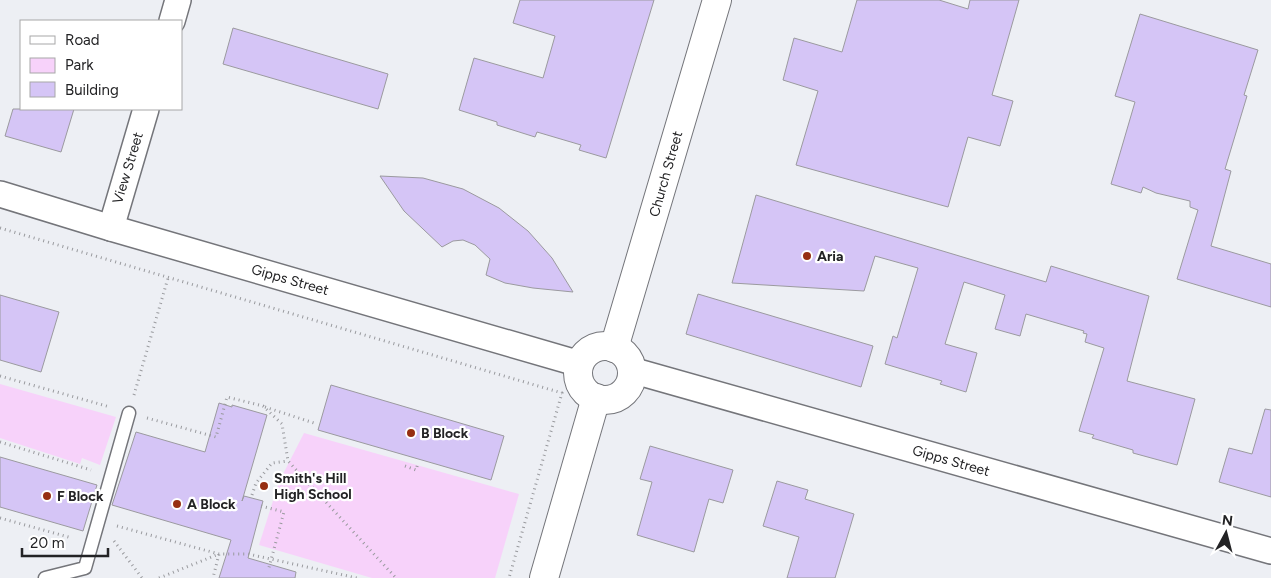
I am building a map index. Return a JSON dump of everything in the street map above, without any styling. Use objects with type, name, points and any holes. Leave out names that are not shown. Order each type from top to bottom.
[{"type":"street","points":[[172,20],[178,0]]},
{"type":"street","name":"Church Street","points":[[614,348],[717,0]]},
{"type":"street","name":"View Street","points":[[111,228],[146,110]]},
{"type":"street","name":"Gipps Street","points":[[0,194],[580,364]]},
{"type":"street","points":[[606,346],[614,348],[627,358],[631,370],[630,383],[625,391],[618,396],[610,399],[596,398],[586,392],[581,384],[578,376],[580,364],[582,358],[597,347],[606,346]]},
{"type":"street","name":"Gipps Street","points":[[631,370],[1271,551]]},
{"type":"street","points":[[544,578],[596,398]]},
{"type":"lane","points":[[44,578],[85,568],[129,412]]},
{"type":"path","points":[[0,228],[562,394],[509,578]]},
{"type":"path","points":[[129,412],[168,278]]},
{"type":"path","points":[[216,436],[227,397],[317,424]]},
{"type":"path","points":[[262,406],[282,424],[288,461],[396,578]]},
{"type":"path","points":[[0,442],[111,476]]},
{"type":"path","points":[[252,495],[256,483],[272,463],[288,461]]},
{"type":"path","points":[[405,466],[416,470],[418,463]]},
{"type":"path","points":[[261,506],[284,512],[268,571]]},
{"type":"path","points":[[0,518],[92,544]]},
{"type":"path","points":[[98,521],[219,554],[248,554],[357,578]]},
{"type":"path","points":[[98,521],[142,578]]},
{"type":"path","points":[[160,578],[219,554]]},
{"type":"path","points":[[213,578],[219,554]]},
{"type":"green space","points":[[0,384],[116,417],[100,465],[82,458],[80,464],[0,438]]},
{"type":"green space","points":[[304,433],[519,494],[495,578],[372,578],[259,545],[279,482]]},
{"type":"building","points":[[520,0],[654,0],[606,158],[579,150],[581,145],[537,132],[535,137],[459,110],[474,58],[543,78],[555,36],[513,23]]},
{"type":"building","points":[[857,0],[939,0],[968,9],[970,0],[1019,0],[992,95],[1013,101],[1000,146],[968,137],[948,207],[796,165],[818,91],[783,80],[794,38],[842,52]]},
{"type":"building","points":[[1140,14],[1258,50],[1244,95],[1247,96],[1225,169],[1231,171],[1211,246],[1271,264],[1271,307],[1177,279],[1198,210],[1190,207],[1190,201],[1156,193],[1143,187],[1141,193],[1111,184],[1135,102],[1115,96]]},
{"type":"building","points":[[233,28],[388,74],[378,109],[223,64]]},
{"type":"building","points":[[13,109],[74,110],[61,152],[5,136]]},
{"type":"building","points":[[380,176],[423,178],[463,189],[499,208],[528,231],[552,258],[573,292],[505,283],[486,275],[490,259],[475,245],[463,240],[453,241],[442,247],[404,211]]},
{"type":"building","points":[[756,195],[1046,282],[1051,266],[1149,296],[1127,381],[1195,399],[1177,465],[1133,453],[1133,450],[1092,438],[1094,435],[1079,431],[1104,348],[1085,342],[1087,334],[1083,333],[1084,331],[1026,314],[1020,336],[995,329],[1005,295],[964,282],[945,344],[977,353],[966,392],[940,384],[942,381],[885,364],[893,336],[897,338],[918,268],[875,256],[864,291],[732,283]]},
{"type":"building","points":[[698,294],[873,346],[861,387],[686,334]]},
{"type":"building","points":[[0,295],[59,312],[41,372],[0,360]]},
{"type":"building","name":"B Block","points":[[331,385],[504,436],[491,480],[318,430]]},
{"type":"building","points":[[219,403],[267,415],[242,501],[244,496],[263,501],[248,558],[296,572],[295,578],[219,578],[231,540],[112,505],[136,432],[205,452]]},
{"type":"building","points":[[1265,409],[1271,410],[1271,497],[1219,482],[1229,448],[1252,454]]},
{"type":"building","points":[[650,446],[733,470],[723,503],[709,499],[694,552],[637,535],[652,482],[640,479]]},
{"type":"building","name":"F Block","points":[[0,457],[97,485],[83,531],[0,507]]},
{"type":"building","points":[[777,481],[808,490],[805,499],[854,514],[835,578],[787,578],[799,537],[763,526]]},
{"type":"place","name":"Aria","points":[[807,256]]},
{"type":"place","name":"B Block","points":[[411,433]]},
{"type":"place","name":"Smith's Hill High School","points":[[264,486]]},
{"type":"place","name":"F Block","points":[[47,496]]},
{"type":"place","name":"A Block","points":[[177,504]]}]
